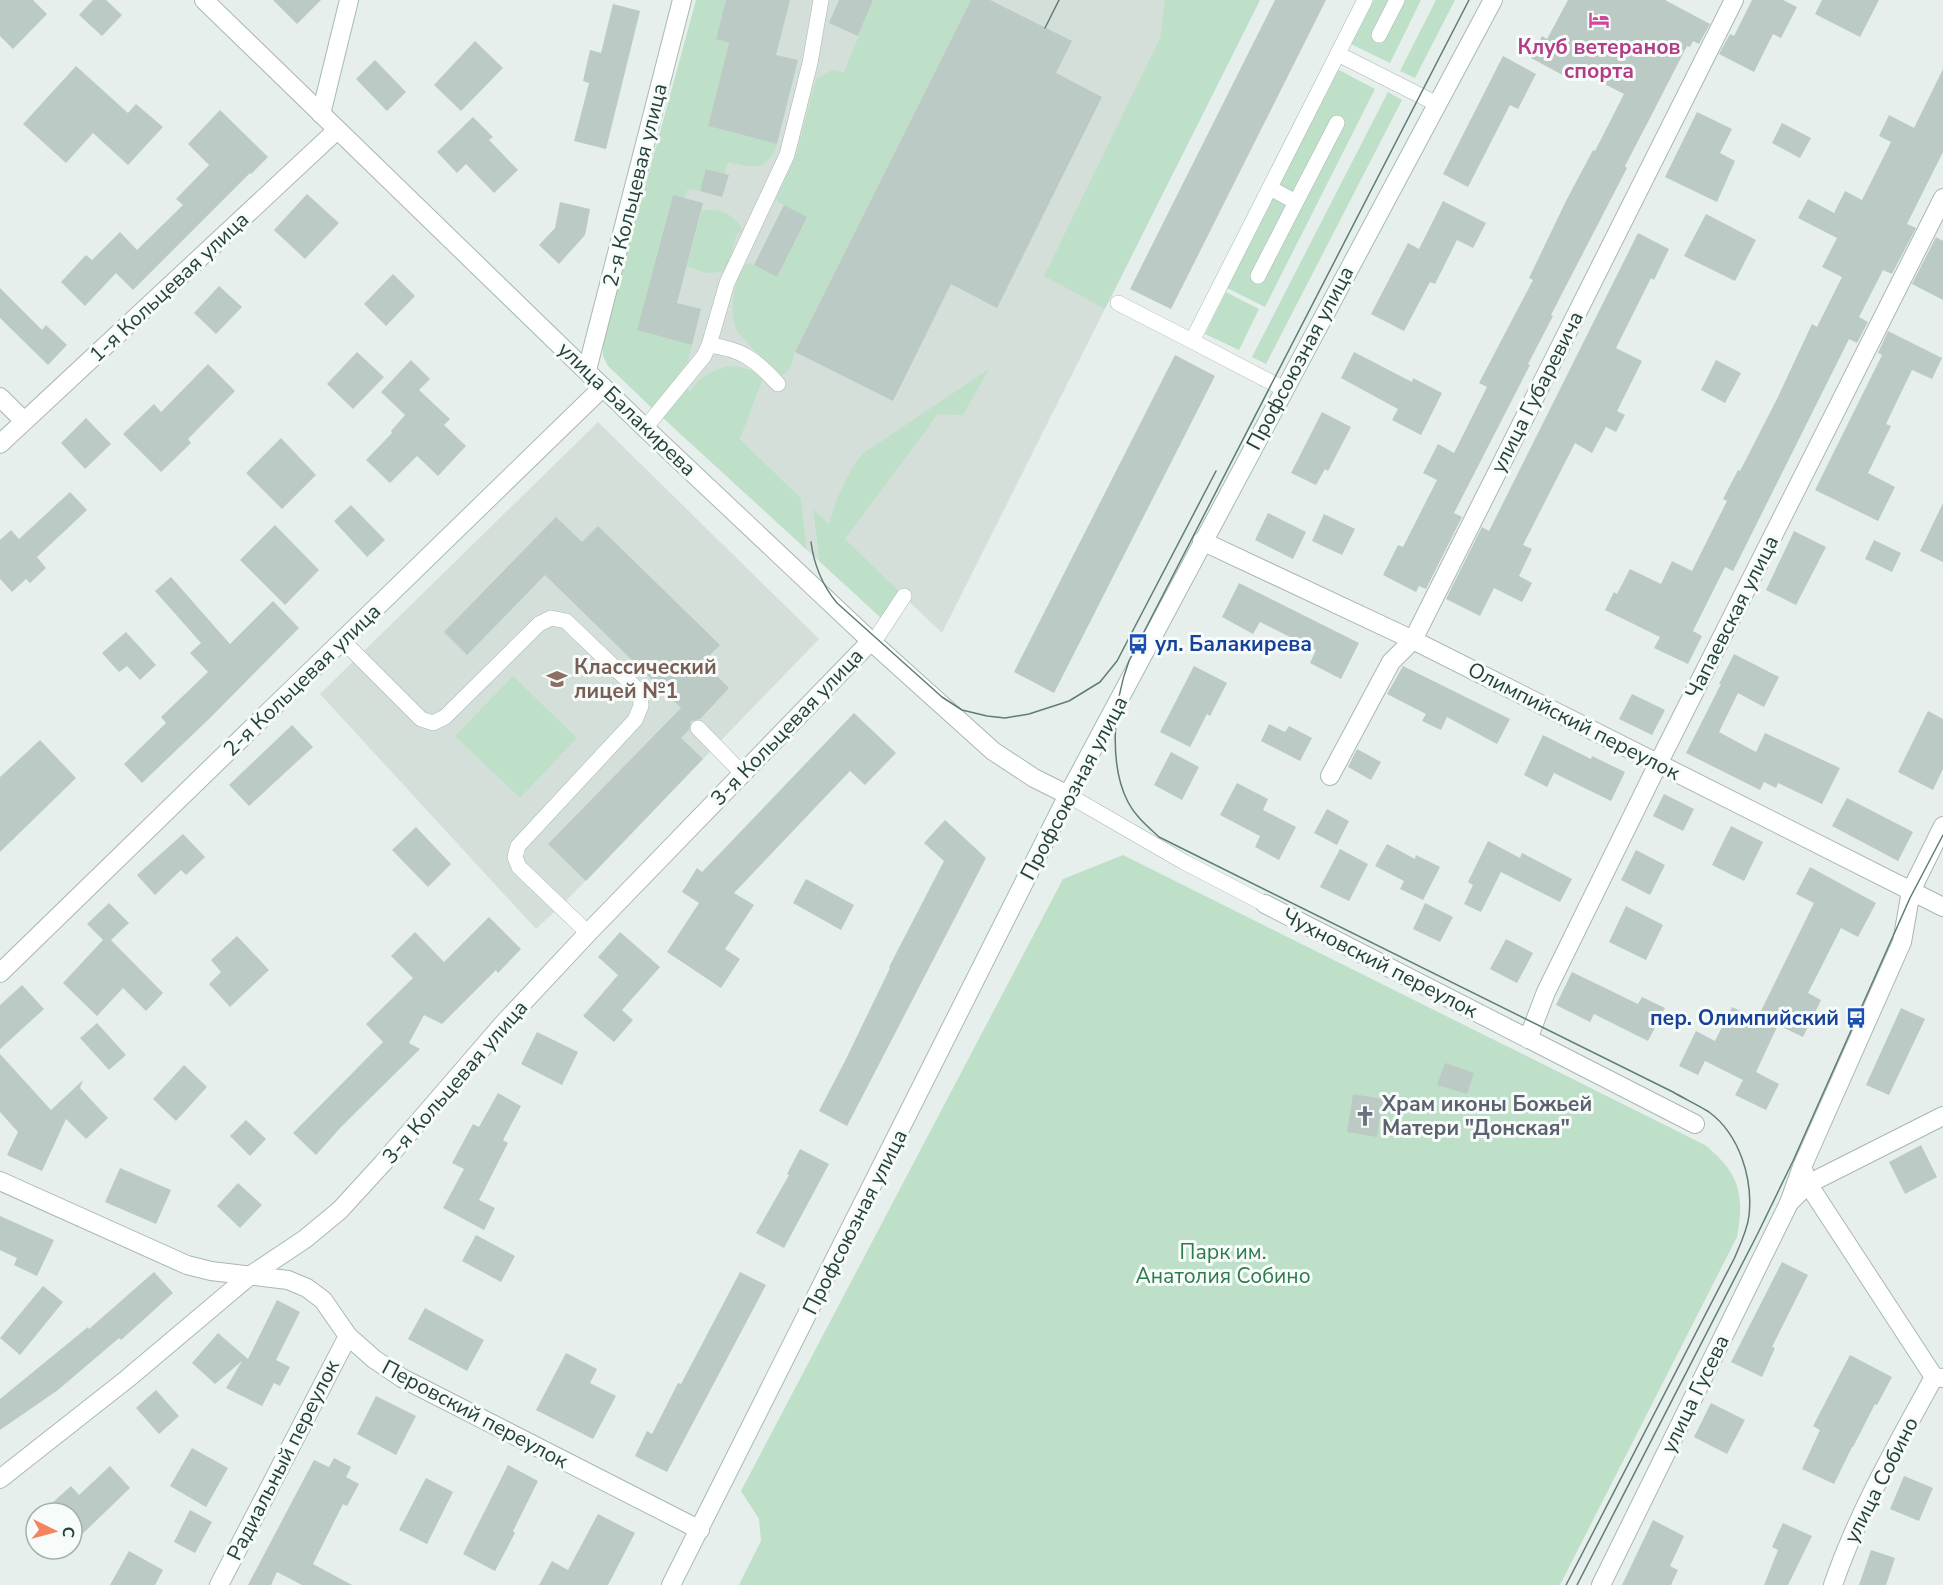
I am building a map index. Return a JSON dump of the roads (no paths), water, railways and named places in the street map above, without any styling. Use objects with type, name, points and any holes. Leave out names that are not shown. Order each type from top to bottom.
[{"type":"street","name":"улица Балакирева","points":[[204,0],[645,428],[872,642],[993,751],[1034,778],[1068,795]]},
{"type":"street","points":[[321,114],[349,0]]},
{"type":"street","name":"2-я Кольцевая улица","points":[[586,370],[682,0]]},
{"type":"street","name":"Профсоюзная улица","points":[[671,1585],[1068,795],[1129,685],[1202,541],[1493,0]]},
{"type":"street","name":"улица Губаревича","points":[[1330,776],[1391,662],[1413,640],[1734,0]]},
{"type":"street","name":"1-я Кольцевая улица","points":[[0,444],[337,130]]},
{"type":"street","name":"Чапаевская улица","points":[[1528,1039],[1546,992],[1658,764],[1943,198]]},
{"type":"street","name":"2-я Кольцевая улица","points":[[0,973],[603,387]]},
{"type":"street","points":[[0,397],[24,421]]},
{"type":"street","name":"Олимпийский переулок","points":[[1202,541],[1413,640],[1943,907]]},
{"type":"street","name":"3-я Кольцевая улица","points":[[0,1479],[127,1379],[248,1276],[305,1239],[340,1210],[503,1024],[588,933],[872,642]]},
{"type":"street","name":"улица Гусева","points":[[1601,1585],[1789,1203],[1805,1176],[1902,942],[1911,891],[1943,826]]},
{"type":"street","name":"Чухновский переулок","points":[[1265,904],[1695,1125]]},
{"type":"street","name":"улица Гусева","points":[[1805,1176],[1943,1116]]},
{"type":"street","points":[[1805,1176],[1938,1377]]},
{"type":"street","name":"Перовский переулок","points":[[0,1181],[187,1265],[211,1271],[288,1281],[307,1288],[323,1300],[348,1336],[374,1359],[402,1378],[700,1530]]},
{"type":"street","name":"Радиальный переулок","points":[[219,1585],[348,1336]]},
{"type":"street","name":"улица Собино","points":[[1833,1585],[1847,1543],[1861,1515],[1938,1377]]},
{"type":"lane","points":[[645,428],[697,365],[709,345],[727,283],[787,155],[810,63],[821,0]]},
{"type":"lane","points":[[1192,341],[1365,0]]},
{"type":"lane","points":[[1379,35],[1397,0]]},
{"type":"lane","points":[[1338,54],[1437,104]]},
{"type":"lane","points":[[1258,276],[1337,123]]},
{"type":"lane","points":[[1270,188],[1296,202]]},
{"type":"lane","points":[[1118,303],[1284,388]]},
{"type":"lane","points":[[709,345],[746,354],[778,384]]},
{"type":"lane","points":[[872,642],[904,596]]},
{"type":"lane","points":[[342,640],[421,719],[433,723],[444,717],[539,624],[551,618],[566,621],[640,692],[641,706],[635,720],[518,846],[515,857],[519,867],[588,933]]},
{"type":"lane","points":[[698,728],[742,773]]},
{"type":"lane","name":"Чухновский переулок","points":[[1068,795],[1184,862],[1265,904]]},
{"type":"tram line","points":[[1045,28],[1059,0]]},
{"type":"tram line","points":[[1469,0],[1129,661],[1117,713],[1116,751],[1122,787],[1128,802],[1159,837],[1673,1092],[1709,1112],[1720,1122],[1736,1145],[1749,1187],[1749,1216],[1743,1238],[1566,1585]]},
{"type":"tram line","points":[[811,542],[819,574],[837,603],[942,697],[962,710],[987,716],[1005,718],[1029,714],[1069,701],[1100,682],[1117,661],[1216,471]]},
{"type":"tram line","points":[[1577,1585],[1757,1235],[1793,1161],[1910,898],[1943,835]]},
{"type":"place","name":"Клуб ветеранов спорта","points":[[1599,20]]},
{"type":"place","name":"ул. Балакирева","points":[[1138,644]]},
{"type":"place","name":"Классический лицей №1","points":[[557,679]]},
{"type":"place","name":"пер. Олимпийский","points":[[1856,1018]]},
{"type":"place","name":"Храм иконы Божьей Матери \"Донская\"","points":[[1365,1116]]},
{"type":"park label","name":"Парк им. Анатолия Собино","points":[[1223,1264]]}]
